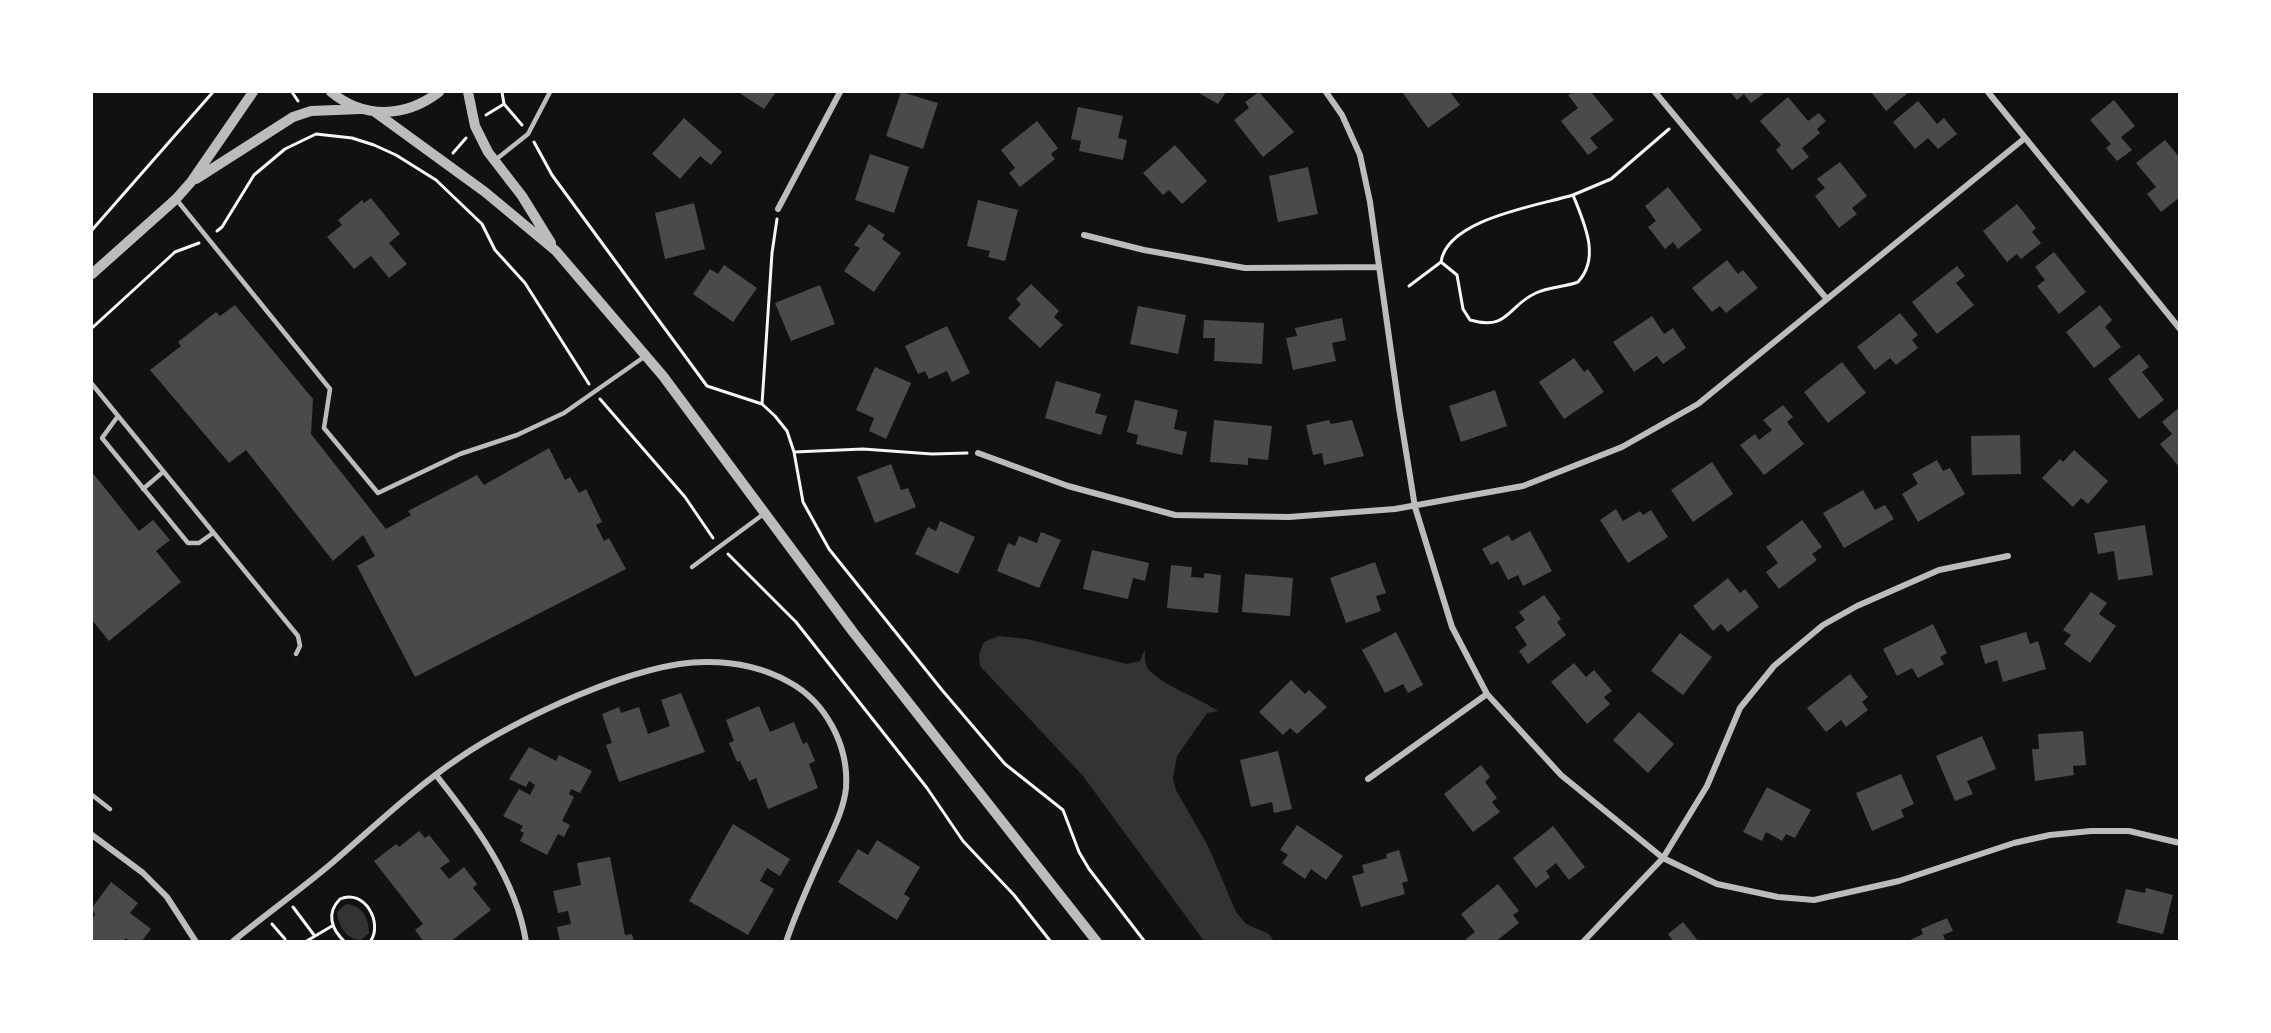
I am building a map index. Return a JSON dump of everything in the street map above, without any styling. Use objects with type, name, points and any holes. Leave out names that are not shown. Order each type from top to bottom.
[{"type":"street","points":[[92,274],[176,199],[191,182],[253,92]]},
{"type":"street","points":[[331,92],[360,109]]},
{"type":"street","points":[[191,182],[293,117],[311,111],[360,109],[396,112],[416,106],[439,92]]},
{"type":"street","points":[[468,92],[475,126],[494,160],[522,196],[556,251],[646,355],[853,632],[1097,942]]},
{"type":"street","points":[[778,209],[840,92]]},
{"type":"street","points":[[1326,92],[1342,115],[1360,155],[1371,202],[1415,507],[1452,627],[1487,694],[1561,776],[1663,858],[1717,884],[1778,897],[1814,900],[1899,881],[2014,843],[2050,835],[2091,831],[2129,831],[2180,843]]},
{"type":"street","points":[[1655,92],[1826,298]]},
{"type":"street","points":[[1988,92],[2180,329]]},
{"type":"street","points":[[375,112],[485,192],[556,251]]},
{"type":"street","points":[[978,453],[1068,486],[1175,514],[1288,517],[1415,507],[1523,486],[1622,447],[1698,404],[2025,138]]},
{"type":"street","points":[[1084,234],[1144,250],[1245,268],[1379,267]]},
{"type":"street","points":[[1583,942],[1663,858],[1707,786],[1740,708],[1774,666],[1823,626],[1857,606],[1939,570],[2008,556]]},
{"type":"street","points":[[232,942],[332,863],[402,800],[495,735],[573,697],[612,682],[671,666],[705,662],[760,669],[783,679],[803,690],[821,709],[836,732],[844,760],[846,788],[840,814],[786,942]]},
{"type":"street","points":[[1368,778],[1487,694]]},
{"type":"street","points":[[436,775],[492,851],[506,881],[526,942]]},
{"type":"street","points":[[92,835],[143,873],[166,897],[196,942]]},
{"type":"lane","points":[[494,160],[528,134],[550,92]]},
{"type":"lane","points":[[176,199],[330,389],[324,428],[378,493],[460,454],[518,435],[564,413],[646,355]]},
{"type":"lane","points":[[92,384],[298,636],[300,646],[296,654]]},
{"type":"lane","points":[[118,416],[102,438],[143,489],[188,543],[199,543],[213,533]]},
{"type":"lane","points":[[143,489],[164,472]]},
{"type":"lane","points":[[692,567],[718,545],[765,513]]},
{"type":"lane","points":[[92,795],[110,808]]},
{"type":"path","points":[[92,230],[213,92]]},
{"type":"path","points":[[292,92],[297,99]]},
{"type":"path","points":[[502,92],[504,104],[528,134],[552,175],[707,386],[762,404],[787,431],[794,452],[803,502],[829,549],[934,681],[1005,764],[1063,810],[1078,852],[1145,942]]},
{"type":"path","points":[[484,117],[504,104]]},
{"type":"path","points":[[1409,286],[1441,262],[1446,247],[1467,228],[1573,195],[1611,179],[1679,121]]},
{"type":"path","points":[[314,126],[316,134]]},
{"type":"path","points":[[92,328],[175,252],[195,246],[222,227],[254,175],[285,149],[316,134],[352,138],[396,155],[436,180],[468,208],[482,224],[495,250],[525,283],[594,392],[685,497],[718,545],[790,614],[927,788],[963,841],[1014,895],[1051,942]]},
{"type":"path","points":[[453,154],[465,139]]},
{"type":"path","points":[[1441,262],[1457,275],[1463,309],[1470,320],[1487,324],[1502,321],[1516,307],[1537,292],[1572,284],[1585,274],[1590,251],[1573,195]]},
{"type":"path","points":[[762,404],[772,253],[778,209]]},
{"type":"path","points":[[794,452],[863,449],[932,454],[978,453]]},
{"type":"path","points":[[345,942],[333,926],[332,913],[337,902],[344,897],[356,897],[375,920],[375,936],[370,942]]},
{"type":"path","points":[[287,899],[314,935]]},
{"type":"path","points":[[265,915],[285,939]]},
{"type":"path","points":[[305,942],[333,926]]},
{"type":"shaded area","points":[[999,636],[1027,639],[1127,664],[1140,661],[1145,649],[1147,666],[1157,677],[1218,711],[1207,713],[1177,756],[1173,779],[1176,790],[1208,846],[1236,912],[1246,924],[1269,934],[1274,941],[1204,941],[1083,776],[980,666],[979,654],[984,642]]},
{"type":"shaded area","points":[[346,904],[356,907],[366,917],[369,933],[361,940],[347,935],[339,922],[337,912]]},
{"type":"building","points":[[738,92],[776,92],[764,109]]},
{"type":"building","points":[[901,92],[938,103],[923,149],[886,136]]},
{"type":"building","points":[[1197,92],[1226,92],[1218,104]]},
{"type":"building","points":[[1259,92],[1294,132],[1263,157],[1234,120],[1249,108],[1245,102]]},
{"type":"building","points":[[1402,92],[1450,92],[1460,105],[1428,128]]},
{"type":"building","points":[[1573,92],[1591,92],[1614,120],[1590,138],[1598,148],[1588,155],[1561,121],[1578,108],[1568,95]]},
{"type":"building","points":[[1730,92],[1766,92],[1751,103],[1744,94],[1737,100]]},
{"type":"building","points":[[1871,92],[1909,92],[1886,111]]},
{"type":"building","points":[[1788,97],[1808,121],[1819,113],[1826,121],[1817,129],[1820,133],[1802,148],[1809,157],[1792,170],[1776,150],[1781,145],[1760,121]]},
{"type":"building","points":[[2114,100],[2135,126],[2121,137],[2132,150],[2117,161],[2106,148],[2111,144],[2090,120]]},
{"type":"building","points":[[1918,101],[1937,124],[1944,118],[1957,134],[1938,149],[1928,138],[1915,149],[1893,122]]},
{"type":"building","points":[[1078,107],[1123,116],[1118,138],[1127,140],[1123,160],[1079,151],[1081,141],[1071,139]]},
{"type":"building","points":[[684,118],[722,152],[711,165],[700,156],[680,179],[652,154]]},
{"type":"building","points":[[1037,121],[1058,148],[1051,154],[1055,159],[1020,187],[1009,173],[1015,168],[1001,150]]},
{"type":"building","points":[[2165,140],[2180,158],[2180,197],[2161,212],[2147,194],[2156,187],[2136,163]]},
{"type":"building","points":[[1175,145],[1207,181],[1182,204],[1169,190],[1163,195],[1143,173]]},
{"type":"building","points":[[870,154],[909,167],[894,213],[855,200]]},
{"type":"building","points":[[1840,162],[1867,196],[1852,208],[1857,214],[1839,228],[1815,196],[1825,188],[1817,179]]},
{"type":"building","points":[[1308,167],[1318,214],[1278,222],[1269,176]]},
{"type":"building","points":[[1668,187],[1702,230],[1678,249],[1673,242],[1665,249],[1648,227],[1656,221],[1645,206]]},
{"type":"building","points":[[371,198],[400,234],[389,243],[407,264],[389,278],[371,256],[354,269],[327,237],[342,225],[338,220],[362,200],[364,203]]},
{"type":"building","points":[[978,200],[1018,210],[1005,261],[988,257],[990,251],[967,246]]},
{"type":"building","points":[[694,203],[705,249],[665,259],[655,213]]},
{"type":"building","points":[[2017,204],[2036,228],[2032,232],[2041,243],[2021,259],[2017,254],[2007,262],[1983,231]]},
{"type":"building","points":[[869,224],[885,235],[882,239],[901,253],[874,292],[844,271],[860,248],[854,245]]},
{"type":"building","points":[[2054,252],[2086,292],[2059,314],[2037,286],[2045,280],[2035,267]]},
{"type":"building","points":[[1727,260],[1738,274],[1743,270],[1758,288],[1726,313],[1720,306],[1712,312],[1692,288]]},
{"type":"building","points":[[724,265],[757,288],[733,322],[693,294],[710,269],[718,274]]},
{"type":"building","points":[[1957,266],[1965,276],[1956,283],[1974,305],[1937,334],[1912,302]]},
{"type":"building","points":[[1031,284],[1059,311],[1054,317],[1063,325],[1040,348],[1008,318],[1021,304],[1016,299]]},
{"type":"building","points":[[820,285],[835,324],[791,341],[775,303]]},
{"type":"building","points":[[235,305],[313,399],[311,434],[386,529],[411,515],[408,511],[477,475],[484,485],[549,448],[565,480],[570,477],[579,493],[586,489],[602,522],[596,525],[604,541],[609,538],[626,569],[415,677],[357,566],[375,556],[363,535],[333,561],[246,450],[229,463],[150,370],[181,346],[178,342],[216,312],[220,316]]},
{"type":"building","points":[[2100,305],[2112,320],[2105,327],[2121,347],[2094,368],[2066,332]]},
{"type":"building","points":[[1138,306],[1186,315],[1178,354],[1130,344]]},
{"type":"building","points":[[1900,313],[1918,335],[1912,340],[1918,348],[1896,365],[1890,358],[1875,370],[1857,347]]},
{"type":"building","points":[[1652,316],[1664,334],[1673,328],[1686,348],[1663,364],[1657,356],[1634,372],[1613,342]]},
{"type":"building","points":[[1342,318],[1346,340],[1332,343],[1336,361],[1293,370],[1286,338],[1297,336],[1295,328]]},
{"type":"building","points":[[1204,320],[1264,323],[1262,364],[1214,361],[1215,338],[1203,338]]},
{"type":"building","points":[[947,326],[970,373],[952,382],[947,371],[929,379],[925,371],[918,374],[905,346]]},
{"type":"building","points":[[2139,354],[2149,367],[2142,372],[2164,400],[2139,419],[2108,379]]},
{"type":"building","points":[[1574,358],[1584,372],[1588,369],[1604,392],[1564,419],[1539,382]]},
{"type":"building","points":[[1842,362],[1866,393],[1828,423],[1804,392]]},
{"type":"building","points":[[875,367],[911,383],[886,439],[869,431],[874,418],[856,410]]},
{"type":"building","points":[[1056,381],[1101,394],[1095,413],[1107,416],[1101,435],[1045,418]]},
{"type":"building","points":[[1495,390],[1507,426],[1461,442],[1449,406]]},
{"type":"building","points":[[1135,400],[1178,410],[1174,429],[1187,432],[1182,455],[1136,444],[1138,435],[1127,432]]},
{"type":"building","points":[[1783,405],[1793,417],[1787,422],[1804,444],[1764,475],[1740,445],[1755,434],[1759,440],[1772,430],[1763,420]]},
{"type":"building","points":[[2180,407],[2180,468],[2160,444],[2172,434],[2162,422]]},
{"type":"building","points":[[1214,420],[1272,426],[1268,460],[1248,458],[1248,465],[1210,462]]},
{"type":"building","points":[[1329,420],[1331,424],[1352,420],[1364,456],[1324,465],[1322,453],[1313,455],[1306,425]]},
{"type":"building","points":[[2020,435],[2021,474],[1972,475],[1971,436]]},
{"type":"building","points":[[2074,450],[2108,481],[2088,504],[2081,498],[2073,507],[2042,478],[2060,459],[2063,462]]},
{"type":"building","points":[[1937,460],[1943,471],[1950,468],[1965,494],[1918,522],[1902,494],[1918,484],[1912,474]]},
{"type":"building","points":[[1712,462],[1733,494],[1693,522],[1671,490]]},
{"type":"building","points":[[891,464],[901,490],[908,488],[916,507],[875,523],[857,477]]},
{"type":"building","points":[[92,472],[139,531],[153,520],[170,540],[156,551],[181,582],[109,641],[92,620]]},
{"type":"building","points":[[1863,490],[1875,510],[1885,505],[1894,519],[1844,548],[1823,513]]},
{"type":"building","points":[[1616,509],[1623,521],[1640,511],[1643,515],[1651,510],[1668,537],[1628,563],[1600,520]]},
{"type":"building","points":[[1802,520],[1822,547],[1812,554],[1817,560],[1779,589],[1766,572],[1778,563],[1766,547]]},
{"type":"building","points":[[940,521],[975,537],[958,574],[915,554],[928,527],[936,531]]},
{"type":"building","points":[[2145,525],[2153,575],[2118,580],[2114,551],[2098,554],[2094,533]]},
{"type":"building","points":[[1530,531],[1552,571],[1523,586],[1518,575],[1508,580],[1498,561],[1491,565],[1482,549],[1508,535],[1512,541]]},
{"type":"building","points":[[1041,532],[1061,540],[1039,588],[997,571],[1008,543],[1015,546],[1019,536],[1037,543]]},
{"type":"building","points":[[1092,550],[1149,563],[1145,581],[1133,578],[1128,599],[1083,589]]},
{"type":"building","points":[[1375,562],[1386,593],[1376,596],[1381,611],[1346,623],[1330,578]]},
{"type":"building","points":[[1171,565],[1192,567],[1191,577],[1204,578],[1204,573],[1221,575],[1218,613],[1167,608]]},
{"type":"building","points":[[1245,574],[1293,578],[1290,616],[1242,612]]},
{"type":"building","points":[[1728,578],[1740,593],[1745,589],[1759,607],[1728,632],[1721,624],[1713,631],[1693,606]]},
{"type":"building","points":[[2091,592],[2107,603],[2099,614],[2116,626],[2090,663],[2064,644],[2071,635],[2063,630]]},
{"type":"building","points":[[1544,595],[1561,619],[1557,622],[1566,635],[1528,664],[1519,651],[1527,645],[1515,627],[1525,620],[1519,612]]},
{"type":"building","points":[[1933,624],[1947,653],[1940,657],[1944,664],[1918,678],[1912,668],[1897,676],[1883,649]]},
{"type":"building","points":[[1396,632],[1423,685],[1408,693],[1403,684],[1385,693],[1362,650]]},
{"type":"building","points":[[2026,632],[2030,644],[2038,641],[2046,669],[2003,682],[1997,660],[1985,664],[1980,646]]},
{"type":"building","points":[[1680,633],[1712,657],[1683,695],[1651,671]]},
{"type":"building","points":[[1574,663],[1586,677],[1594,670],[1612,691],[1604,697],[1610,704],[1587,724],[1551,682]]},
{"type":"building","points":[[1850,674],[1868,697],[1862,702],[1868,710],[1846,727],[1841,720],[1826,732],[1807,708]]},
{"type":"building","points":[[1291,680],[1305,694],[1309,690],[1327,707],[1297,734],[1290,728],[1283,735],[1259,712]]},
{"type":"building","points":[[681,693],[705,752],[619,782],[606,745],[612,743],[602,714],[619,707],[621,713],[639,707],[648,734],[670,726],[661,700]]},
{"type":"building","points":[[759,706],[770,732],[794,722],[803,744],[807,742],[815,761],[809,764],[818,788],[768,809],[756,778],[749,781],[740,761],[737,762],[729,743],[734,741],[726,720]]},
{"type":"building","points":[[1639,712],[1674,744],[1648,773],[1613,740]]},
{"type":"building","points":[[2083,731],[2086,765],[2073,766],[2074,775],[2035,781],[2032,749],[2039,749],[2038,734]]},
{"type":"building","points":[[1982,736],[1996,769],[1967,781],[1973,794],[1955,801],[1936,756]]},
{"type":"building","points":[[529,747],[556,761],[559,755],[592,771],[580,793],[571,789],[569,794],[574,797],[562,821],[570,825],[564,837],[558,834],[547,855],[520,841],[524,833],[520,831],[523,826],[503,816],[519,789],[530,795],[535,785],[529,781],[526,787],[509,779]]},
{"type":"building","points":[[1278,751],[1292,809],[1274,813],[1272,802],[1251,807],[1240,760]]},
{"type":"building","points":[[1481,765],[1490,777],[1485,782],[1497,798],[1492,802],[1500,812],[1473,832],[1444,794]]},
{"type":"building","points":[[1901,774],[1914,804],[1901,810],[1904,817],[1872,831],[1856,793]]},
{"type":"building","points":[[1767,787],[1811,810],[1795,838],[1786,834],[1782,841],[1766,832],[1762,841],[1743,832]]},
{"type":"building","points":[[733,824],[790,859],[780,876],[767,868],[760,881],[774,889],[748,935],[689,901]]},
{"type":"building","points":[[1297,825],[1343,856],[1326,880],[1311,869],[1305,879],[1282,863],[1288,855],[1280,850]]},
{"type":"building","points":[[1553,826],[1585,867],[1569,880],[1556,863],[1546,871],[1550,877],[1536,888],[1513,858]]},
{"type":"building","points":[[419,831],[425,838],[429,835],[450,861],[440,868],[449,879],[464,867],[477,884],[473,888],[491,910],[450,942],[424,942],[415,930],[423,924],[374,861],[396,844],[399,847]]},
{"type":"building","points":[[877,840],[920,867],[904,894],[910,898],[897,920],[838,882],[858,849],[868,855]]},
{"type":"building","points":[[1399,850],[1408,881],[1402,883],[1405,894],[1361,907],[1352,876],[1364,873],[1362,865],[1387,858],[1386,854]]},
{"type":"building","points":[[610,857],[625,935],[632,934],[634,942],[560,942],[557,927],[571,924],[568,911],[558,913],[553,891],[581,885],[577,863]]},
{"type":"building","points":[[111,882],[138,903],[130,913],[151,929],[141,942],[130,942],[126,938],[123,942],[92,942],[92,919],[95,915],[92,908]]},
{"type":"building","points":[[1498,884],[1519,911],[1513,915],[1519,923],[1495,942],[1468,942],[1466,939],[1475,932],[1461,914]]},
{"type":"building","points":[[2146,888],[2173,895],[2163,934],[2117,923],[2126,889],[2145,893]]},
{"type":"building","points":[[1947,918],[1953,931],[1943,935],[1946,942],[1906,942],[1923,934],[1921,929]]},
{"type":"building","points":[[1683,922],[1699,942],[1674,942],[1668,934]]}]
